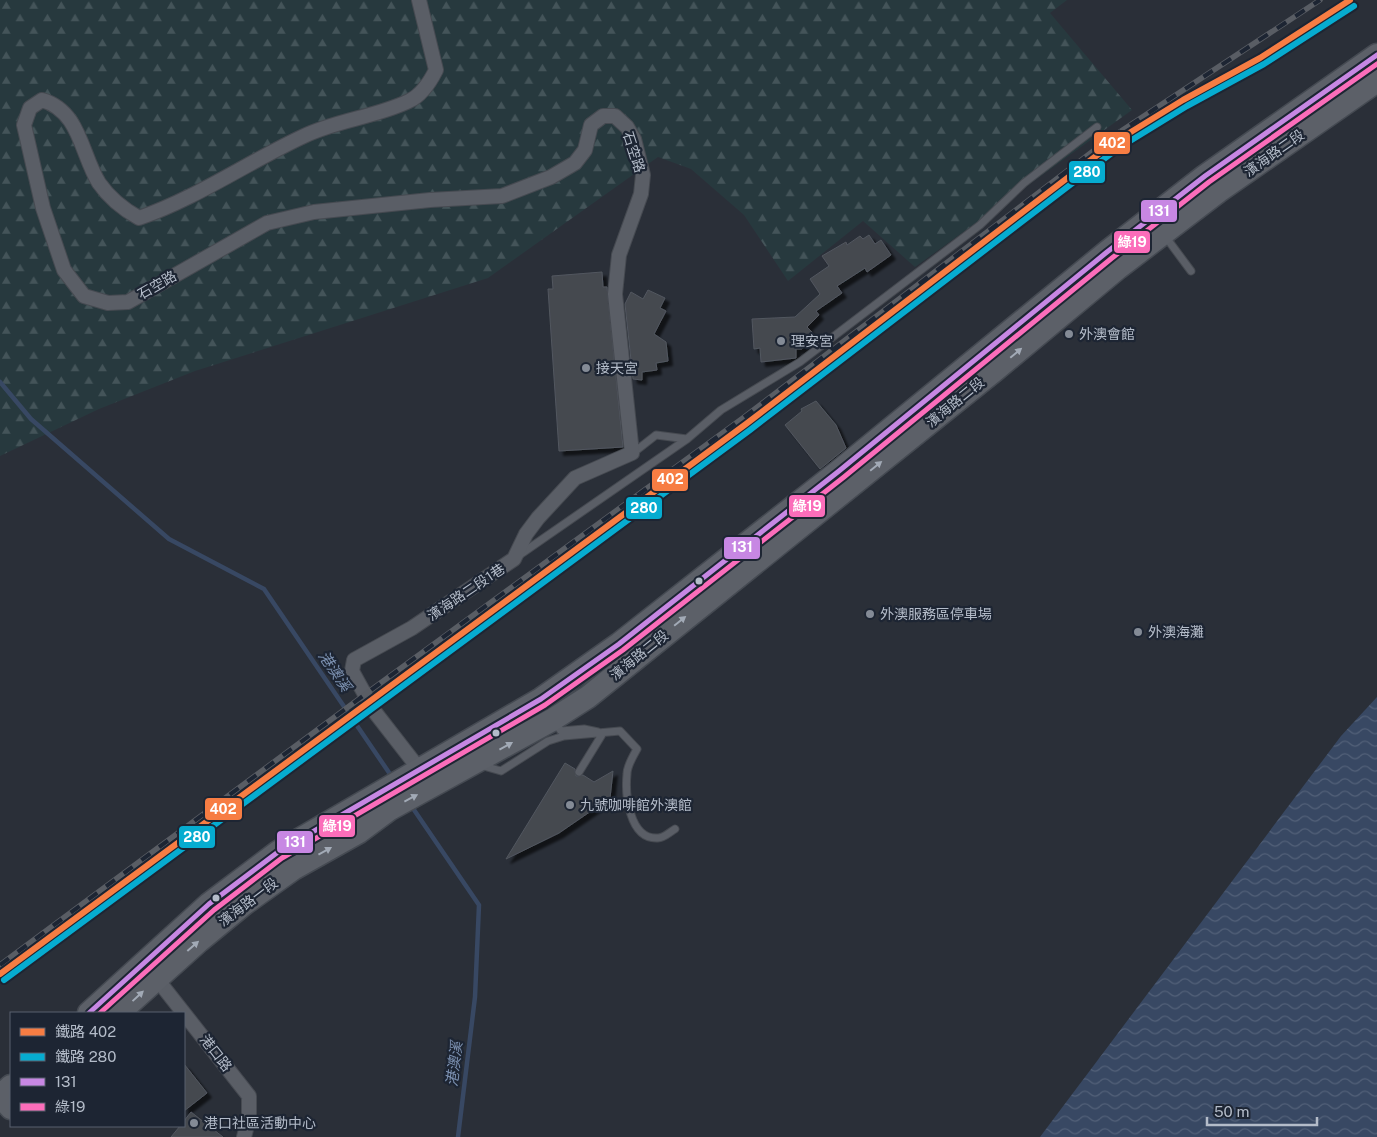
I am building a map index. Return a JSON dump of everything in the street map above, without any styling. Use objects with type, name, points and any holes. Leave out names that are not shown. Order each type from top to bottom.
[{"type":"main road","name":"濱海路二段","points":[[426,778],[541,699],[626,652],[987,363],[1112,260],[1205,176],[1377,55]]},
{"type":"main road","name":"濱海路二段","points":[[1112,260],[1163,234],[1219,191],[1377,81]]},
{"type":"main road","name":"濱海路二段","points":[[426,778],[474,763],[558,728],[588,697],[626,652]]},
{"type":"main road","name":"濱海路一段","points":[[120,1012],[150,970],[209,904],[278,852],[385,801],[426,778]]},
{"type":"main road","name":"濱海路一段","points":[[90,1012],[150,970]]},
{"type":"main road","points":[[10,1087],[0,1096],[10,1107]]},
{"type":"main road","points":[[0,1124],[10,1115]]},
{"type":"street","name":"石空路","points":[[419,0],[436,70],[428,86],[411,101],[306,135],[209,184],[171,207],[139,218],[118,206],[99,182],[73,122],[51,103],[42,100],[30,108],[24,125],[26,140],[43,208],[64,270],[84,296],[108,303],[128,302],[267,223],[314,212],[430,200],[502,196],[551,177],[575,162],[585,150],[591,125],[603,116],[615,116],[627,127],[634,139],[643,175],[641,194],[619,255],[615,294],[632,453]]},
{"type":"street","name":"濱海路二段1巷","points":[[426,778],[374,711],[352,671],[354,660],[412,628],[514,559],[526,534],[538,518],[575,478],[632,453]]},
{"type":"street","name":"港口路","points":[[150,970],[183,1012]]},
{"type":"street","name":"港口路","points":[[185,1015],[249,1096],[249,1118],[244,1137]]},
{"type":"lane","points":[[514,559],[687,439],[721,410],[800,362],[980,225],[1024,183],[1097,127]]},
{"type":"lane","points":[[1163,234],[1191,271]]},
{"type":"lane","name":"濱海路二段1巷","points":[[632,453],[656,435],[687,439]]},
{"type":"lane","points":[[558,728],[562,730],[584,729],[603,733]]},
{"type":"lane","points":[[558,728],[603,733],[620,731],[637,748],[627,772],[628,804],[637,826],[650,837],[660,838],[675,829]]},
{"type":"lane","points":[[580,772],[603,733]]},
{"type":"green space","points":[[0,0],[1067,0],[1050,13],[1132,110],[915,267],[863,221],[788,281],[744,215],[691,169],[658,157],[488,278],[195,371],[99,409],[0,456]]},
{"type":"water","points":[[1377,697],[1377,1137],[1040,1137],[1341,736]]},
{"type":"building","points":[[869,235],[875,244],[881,240],[891,255],[867,272],[865,268],[837,286],[842,293],[816,311],[819,315],[807,327],[814,334],[802,349],[796,349],[796,358],[761,362],[760,348],[754,349],[752,319],[795,317],[820,294],[810,279],[829,266],[822,256],[846,242],[847,245],[860,236],[863,239]]},
{"type":"building","name":"接天宮","points":[[602,272],[603,287],[607,287],[623,447],[559,451],[548,289],[553,289],[552,276]]},
{"type":"building","points":[[648,290],[665,298],[660,308],[666,311],[654,334],[666,342],[668,361],[656,363],[657,370],[642,372],[642,380],[633,379],[625,304],[631,292],[643,299]]},
{"type":"building","points":[[816,401],[836,425],[846,448],[820,469],[785,425],[802,411],[801,409]]},
{"type":"building","name":"九號咖啡館外澳館","points":[[565,763],[575,769],[576,776],[583,775],[594,782],[613,771],[610,798],[559,833],[506,859]]},
{"type":"building","points":[[185,1065],[207,1093],[185,1110]]},
{"type":"building","name":"港口社區活動中心","points":[[191,1112],[223,1137],[171,1137],[179,1127],[185,1127],[185,1120]]},
{"type":"waterway","name":"港澳溪","points":[[0,382],[31,419],[169,539],[264,589],[392,777]]},
{"type":"waterway","name":"港澳溪","points":[[410,804],[479,905],[475,997],[458,1137]]},
{"type":"railway","points":[[0,965],[371,690],[743,418],[1109,139],[1320,0]]},
{"type":"rail line","name":"402","points":[[0,974],[746,424],[1113,143],[1183,100],[1260,58],[1350,0]]},
{"type":"rail line","name":"280","points":[[4,980],[750,430],[1117,149],[1187,106],[1264,64],[1354,6]]},
{"type":"transit line","name":"131","points":[[90,1012],[209,904],[278,852],[541,699],[619,644],[839,471],[1107,252],[1205,176],[1377,55]]},
{"type":"transit line","name":"綠19","points":[[101,1012],[214,910],[282,858],[545,705],[623,650],[844,477],[1112,258],[1209,182],[1377,64]]},
{"type":"place","name":"外澳會館","points":[[1069,334]]},
{"type":"place","name":"理安宮","points":[[781,341]]},
{"type":"place","name":"接天宮","points":[[586,368]]},
{"type":"place","name":"外澳服務區停車場","points":[[870,614]]},
{"type":"place","name":"外澳海灘","points":[[1138,632]]},
{"type":"place","name":"九號咖啡館外澳館","points":[[570,805]]},
{"type":"place","name":"港口社區活動中心","points":[[194,1123]]}]
